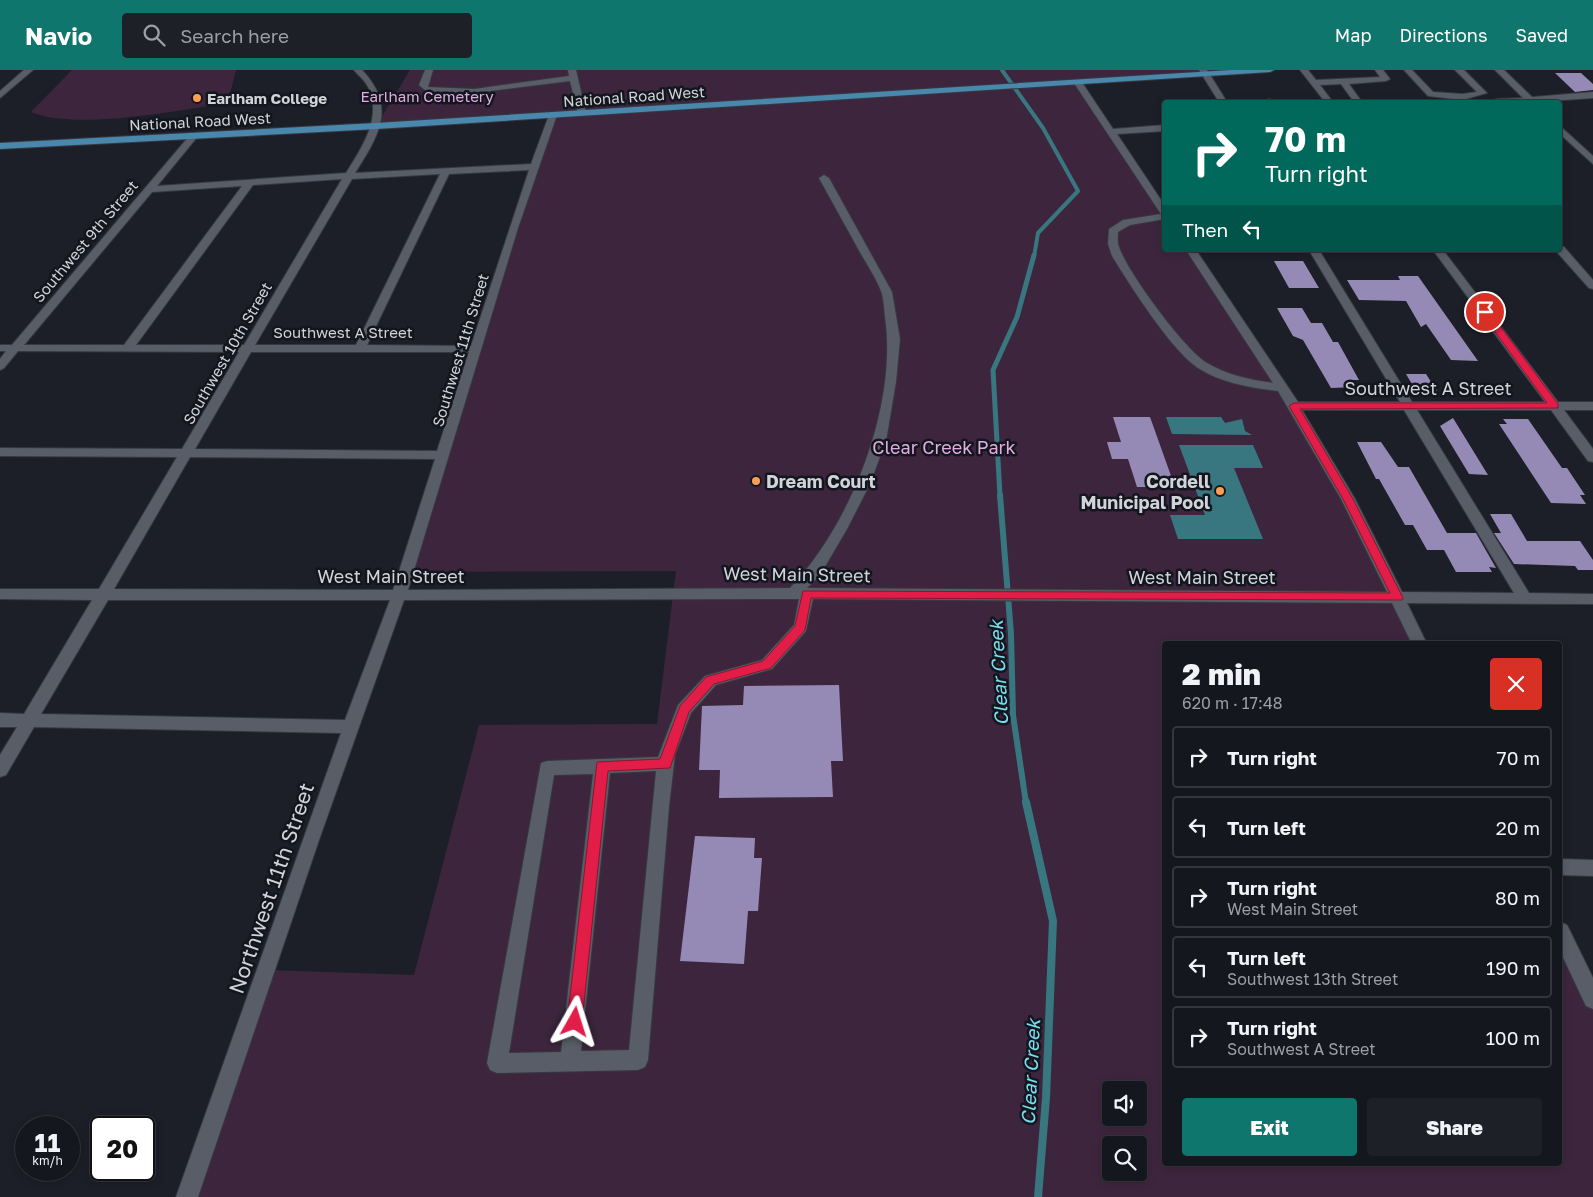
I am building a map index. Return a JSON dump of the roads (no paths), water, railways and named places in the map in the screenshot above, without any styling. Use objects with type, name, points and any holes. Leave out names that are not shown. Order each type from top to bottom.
[{"type":"main road","name":"National Road West","points":[[0,146],[376,126],[1034,86],[1204,72],[1270,70]]},
{"type":"street","points":[[0,95],[30,70]]},
{"type":"street","points":[[358,70],[373,87],[377,102],[376,126]]},
{"type":"street","points":[[430,70],[423,85],[426,89],[474,91],[572,74],[582,113]]},
{"type":"street","points":[[1304,70],[1327,100]]},
{"type":"street","points":[[1314,83],[1386,79],[1379,70]]},
{"type":"street","points":[[1408,70],[1432,94],[1462,97],[1483,93],[1529,100],[1593,95]]},
{"type":"street","points":[[1459,70],[1483,93]]},
{"type":"street","points":[[1499,70],[1529,100]]},
{"type":"street","points":[[1204,72],[1222,100]]},
{"type":"street","points":[[1343,81],[1357,100]]},
{"type":"street","points":[[1078,82],[1162,211]]},
{"type":"street","name":"Southwest 11th Street","points":[[399,595],[513,228],[553,115]]},
{"type":"street","name":"Southwest 10th Street","points":[[0,770],[246,348],[349,176],[376,126]]},
{"type":"street","points":[[1112,132],[1162,128]]},
{"type":"street","points":[[1562,131],[1593,161]]},
{"type":"street","name":"Southwest 9th Street","points":[[0,366],[194,136]]},
{"type":"street","points":[[149,189],[349,176],[535,167]]},
{"type":"street","points":[[360,348],[446,171]]},
{"type":"street","points":[[666,764],[547,768],[497,1063],[638,1060],[660,807],[666,764],[667,755],[684,710],[710,680],[767,665],[801,627],[800,594],[840,529],[862,486],[876,450],[890,382],[894,338],[886,292],[824,178]]},
{"type":"street","points":[[128,348],[250,182]]},
{"type":"street","points":[[1162,216],[1127,222],[1113,231],[1113,246],[1129,273],[1168,328],[1201,364],[1247,384],[1282,388]]},
{"type":"street","points":[[1562,251],[1593,286]]},
{"type":"street","points":[[1192,252],[1294,406],[1348,499],[1419,641]]},
{"type":"street","points":[[1315,252],[1524,598]]},
{"type":"street","points":[[1439,252],[1593,458]]},
{"type":"street","name":"Southwest A Street","points":[[0,348],[476,349]]},
{"type":"street","name":"Southwest A Street","points":[[1294,406],[1593,406]]},
{"type":"street","points":[[0,452],[443,455]]},
{"type":"street","name":"West Main Street","points":[[0,594],[956,594],[1593,599]]},
{"type":"street","name":"Northwest 11th Street","points":[[187,1197],[399,595]]},
{"type":"street","points":[[0,720],[351,727]]},
{"type":"street","points":[[570,1061],[602,766]]},
{"type":"street","points":[[1562,867],[1593,868]]},
{"type":"street","points":[[1562,935],[1593,999]]},
{"type":"water","points":[[1166,417],[1221,417],[1225,423],[1242,419],[1245,431],[1252,435],[1172,434]]},
{"type":"water","name":"Cordell Municipal Pool","points":[[1179,445],[1253,445],[1263,468],[1234,468],[1263,539],[1178,539],[1170,515],[1205,515]]},
{"type":"waterway","name":"Clear Creek","points":[[1002,70],[1043,128],[1078,191],[1038,233],[1034,257]]},
{"type":"waterway","name":"Clear Creek","points":[[1000,496],[993,370],[1017,317],[1034,255]]},
{"type":"waterway","name":"Clear Creek","points":[[1000,495],[1011,634],[1013,715],[1026,803]]},
{"type":"waterway","name":"Clear Creek","points":[[1026,802],[1053,921],[1046,1098],[1038,1197]]},
{"type":"place","name":"Earlham College","points":[[197,98]]},
{"type":"place","name":"Dream Court","points":[[756,481]]},
{"type":"place","name":"Cordell Municipal Pool","points":[[1220,491]]},
{"type":"park label","name":"Earlham Cemetery","points":[[427,96]]},
{"type":"park label","name":"Clear Creek Park","points":[[944,447]]}]
